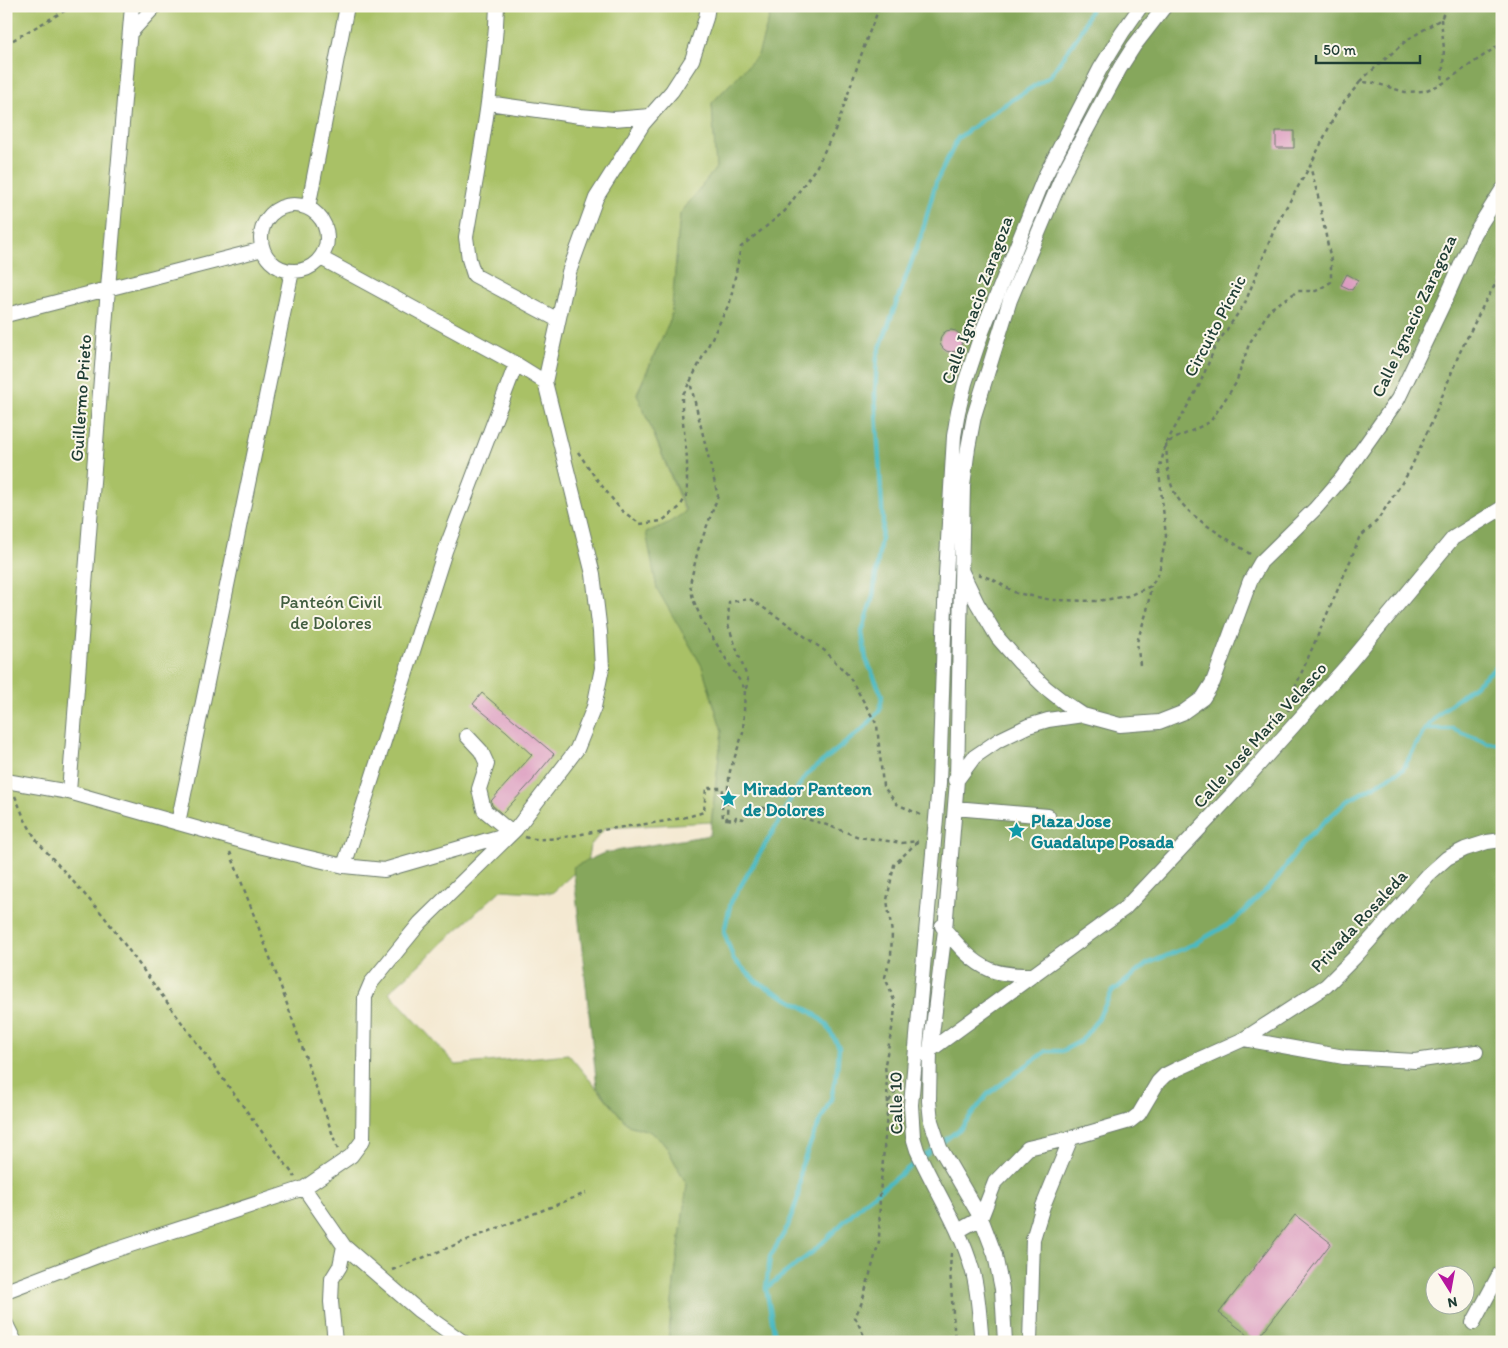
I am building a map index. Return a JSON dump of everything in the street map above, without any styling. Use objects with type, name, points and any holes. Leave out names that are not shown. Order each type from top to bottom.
[{"type":"street","name":"Guillermo Prieto","points":[[69,792],[132,6]]},
{"type":"street","points":[[131,32],[155,6]]},
{"type":"street","points":[[308,208],[347,6]]},
{"type":"street","points":[[497,6],[495,46],[488,103],[466,237],[469,259],[474,275],[558,320]]},
{"type":"street","points":[[6,1291],[103,1254],[304,1188],[350,1156],[363,1140],[365,997],[371,983],[420,923],[512,833],[577,749],[594,707],[602,668],[600,632],[593,574],[545,382],[569,272],[596,198],[643,124],[672,91],[692,60],[708,6]]},
{"type":"street","name":"Calle Ignacio Zaragoza","points":[[928,911],[939,784],[946,575],[954,436],[965,383],[989,314],[1044,178],[1100,69],[1140,6]]},
{"type":"street","name":"Calle Ignacio Zaragoza","points":[[945,930],[957,780],[963,485],[974,416],[1010,300],[1064,172],[1120,68],[1134,46],[1165,6]]},
{"type":"street","points":[[488,103],[614,119],[650,116]]},
{"type":"street","name":"Calle Ignacio Zaragoza","points":[[960,569],[977,603],[998,638],[1046,688],[1083,715],[1120,725],[1159,722],[1182,713],[1203,698],[1213,682],[1250,581],[1262,562],[1315,509],[1342,478],[1398,399],[1475,232],[1502,190]]},
{"type":"street","points":[[298,205],[308,208],[323,221],[327,230],[328,240],[326,249],[313,266],[303,270],[292,271],[282,269],[268,258],[263,249],[261,240],[262,230],[272,214],[280,209],[298,205]]},
{"type":"street","points":[[6,315],[263,249]]},
{"type":"street","points":[[321,258],[516,364],[545,382]]},
{"type":"street","points":[[178,823],[292,271]]},
{"type":"street","points":[[344,866],[445,551],[516,364]]},
{"type":"street","name":"Calle José María Velasco","points":[[913,1067],[930,1050],[1125,908],[1237,789],[1351,661],[1453,538],[1502,508]]},
{"type":"street","name":"Calle Ignacio Zaragoza","points":[[957,780],[974,757],[999,740],[1028,726],[1048,720],[1083,715]]},
{"type":"street","points":[[467,736],[481,750],[487,764],[479,789],[484,810],[512,833]]},
{"type":"street","points":[[939,784],[957,780]]},
{"type":"street","points":[[8,782],[69,792],[263,847],[344,866],[384,870],[512,833]]},
{"type":"street","points":[[955,808],[1048,816]]},
{"type":"street","name":"Privada Rosaleda","points":[[981,1218],[995,1182],[1028,1148],[1130,1121],[1139,1114],[1158,1082],[1165,1076],[1174,1070],[1244,1039],[1326,986],[1354,958],[1428,875],[1447,858],[1465,849],[1487,842],[1502,840]]},
{"type":"street","points":[[928,911],[969,956],[991,970],[1015,975],[1034,975]]},
{"type":"street","name":"Calle 10","points":[[928,911],[913,1067],[911,1121],[913,1137],[924,1166],[958,1231],[972,1267],[982,1342]]},
{"type":"street","name":"Calle 10","points":[[945,930],[930,1050],[929,1101],[931,1121],[940,1148],[981,1218],[995,1255],[1002,1289],[1005,1342]]},
{"type":"street","points":[[1244,1039],[1344,1057],[1415,1061],[1476,1052]]},
{"type":"street","points":[[1030,1342],[1033,1239],[1043,1206],[1071,1138]]},
{"type":"street","points":[[304,1188],[344,1246],[418,1310],[463,1342]]},
{"type":"street","points":[[958,1231],[981,1218]]},
{"type":"street","points":[[336,1342],[331,1302],[332,1279],[340,1266],[344,1246]]},
{"type":"street","points":[[1473,1323],[1502,1271]]},
{"type":"street","points":[[6,1324],[15,1342]]},
{"type":"path","points":[[6,44],[73,6]]},
{"type":"path","points":[[576,450],[621,510],[640,524],[662,521],[680,507],[687,494],[687,458],[682,396],[730,302],[741,247],[785,211],[817,166],[837,126],[880,6]]},
{"type":"path","points":[[1442,84],[1444,49],[1441,19],[1447,6]]},
{"type":"path","name":"Circuito Pícnic","points":[[1140,665],[1137,642],[1147,611],[1151,586],[1159,573],[1166,536],[1159,471],[1166,443],[1199,386],[1215,347],[1245,303],[1276,225],[1310,166],[1337,111],[1360,82],[1406,40],[1441,19]]},
{"type":"path","points":[[1360,82],[1375,83],[1405,92],[1424,91],[1442,84],[1502,43]]},
{"type":"path","points":[[1262,562],[1191,514],[1179,501],[1167,467],[1166,443],[1210,422],[1236,383],[1249,344],[1270,309],[1298,291],[1316,291],[1331,282],[1331,261],[1310,166]]},
{"type":"path","points":[[1286,716],[1294,690],[1352,559],[1359,538],[1377,521],[1408,472],[1433,419],[1458,354],[1502,273]]},
{"type":"path","points":[[690,382],[718,496],[698,550],[690,584],[693,599],[702,621],[746,689]]},
{"type":"path","points":[[960,569],[994,580],[1016,593],[1052,600],[1097,601],[1128,596],[1151,586]]},
{"type":"path","points":[[727,819],[730,771],[744,733],[748,680],[728,625],[730,602],[750,599],[825,651],[849,676],[877,725],[883,786],[897,804],[936,821]]},
{"type":"path","points":[[8,782],[25,820],[37,841],[103,915],[304,1188]]},
{"type":"path","points":[[512,833],[529,839],[557,838],[665,821],[704,812],[706,788],[723,788],[723,819],[735,820],[736,817],[743,819],[744,814],[751,816],[753,812],[757,813],[760,807],[824,824],[859,837],[902,843],[918,841],[894,865],[887,900],[892,933],[891,956],[886,977],[895,1004],[885,1064],[888,1103],[880,1194],[879,1242],[856,1317],[867,1342]]},
{"type":"path","points":[[223,835],[280,984],[342,1161]]},
{"type":"path","points":[[888,1103],[903,1078],[913,1067]]},
{"type":"path","points":[[378,1275],[586,1193]]},
{"type":"path","points":[[951,1245],[950,1271],[955,1342]]},
{"type":"green space","name":"Panteón Civil de Dolores","points":[[6,6],[773,6],[758,55],[712,103],[716,168],[680,214],[671,318],[637,393],[685,512],[672,522],[647,532],[657,588],[702,666],[722,731],[711,822],[605,828],[590,846],[587,861],[552,893],[501,890],[389,992],[456,1065],[568,1054],[628,1125],[649,1131],[665,1144],[687,1185],[668,1342],[6,1342]]},
{"type":"green space","points":[[773,6],[1502,6],[1502,1342],[668,1342],[687,1185],[665,1144],[649,1131],[628,1125],[597,1087],[573,867],[604,853],[710,835],[722,731],[702,666],[657,589],[646,532],[677,518],[686,511],[637,394],[671,318],[680,214],[716,168],[712,103],[758,55]]},
{"type":"building","points":[[1276,131],[1294,131],[1294,148],[1276,148]]},
{"type":"building","points":[[1347,274],[1358,280],[1352,290],[1341,285]]},
{"type":"building","points":[[951,330],[959,333],[962,341],[959,349],[951,352],[943,349],[940,341],[943,333]]},
{"type":"building","points":[[482,693],[554,754],[502,814],[492,805],[491,801],[532,755],[473,704]]},
{"type":"building","points":[[1295,1215],[1331,1243],[1256,1341],[1219,1313]]},
{"type":"waterway","points":[[776,1342],[766,1288],[770,1257],[788,1226],[798,1198],[801,1167],[831,1099],[837,1071],[839,1047],[826,1024],[812,1012],[757,982],[734,960],[724,932],[731,902],[792,796],[807,774],[864,728],[880,710],[882,695],[866,659],[862,632],[873,596],[883,523],[875,394],[877,356],[922,233],[936,182],[958,138],[993,112],[1050,76],[1080,33],[1092,6]]},
{"type":"waterway","points":[[766,1288],[815,1250],[864,1202],[961,1128],[988,1094],[1046,1051],[1062,1051],[1081,1041],[1097,1020],[1112,992],[1147,964],[1194,944],[1234,921],[1275,881],[1304,841],[1346,802],[1403,769],[1425,729],[1442,711],[1502,663]]},
{"type":"waterway","points":[[1425,729],[1453,729],[1488,743],[1502,744]]},
{"type":"place","name":"Mirador Panteon de Dolores","points":[[729,799]]},
{"type":"place","name":"Plaza Jose Guadalupe Posada","points":[[1017,831]]}]
